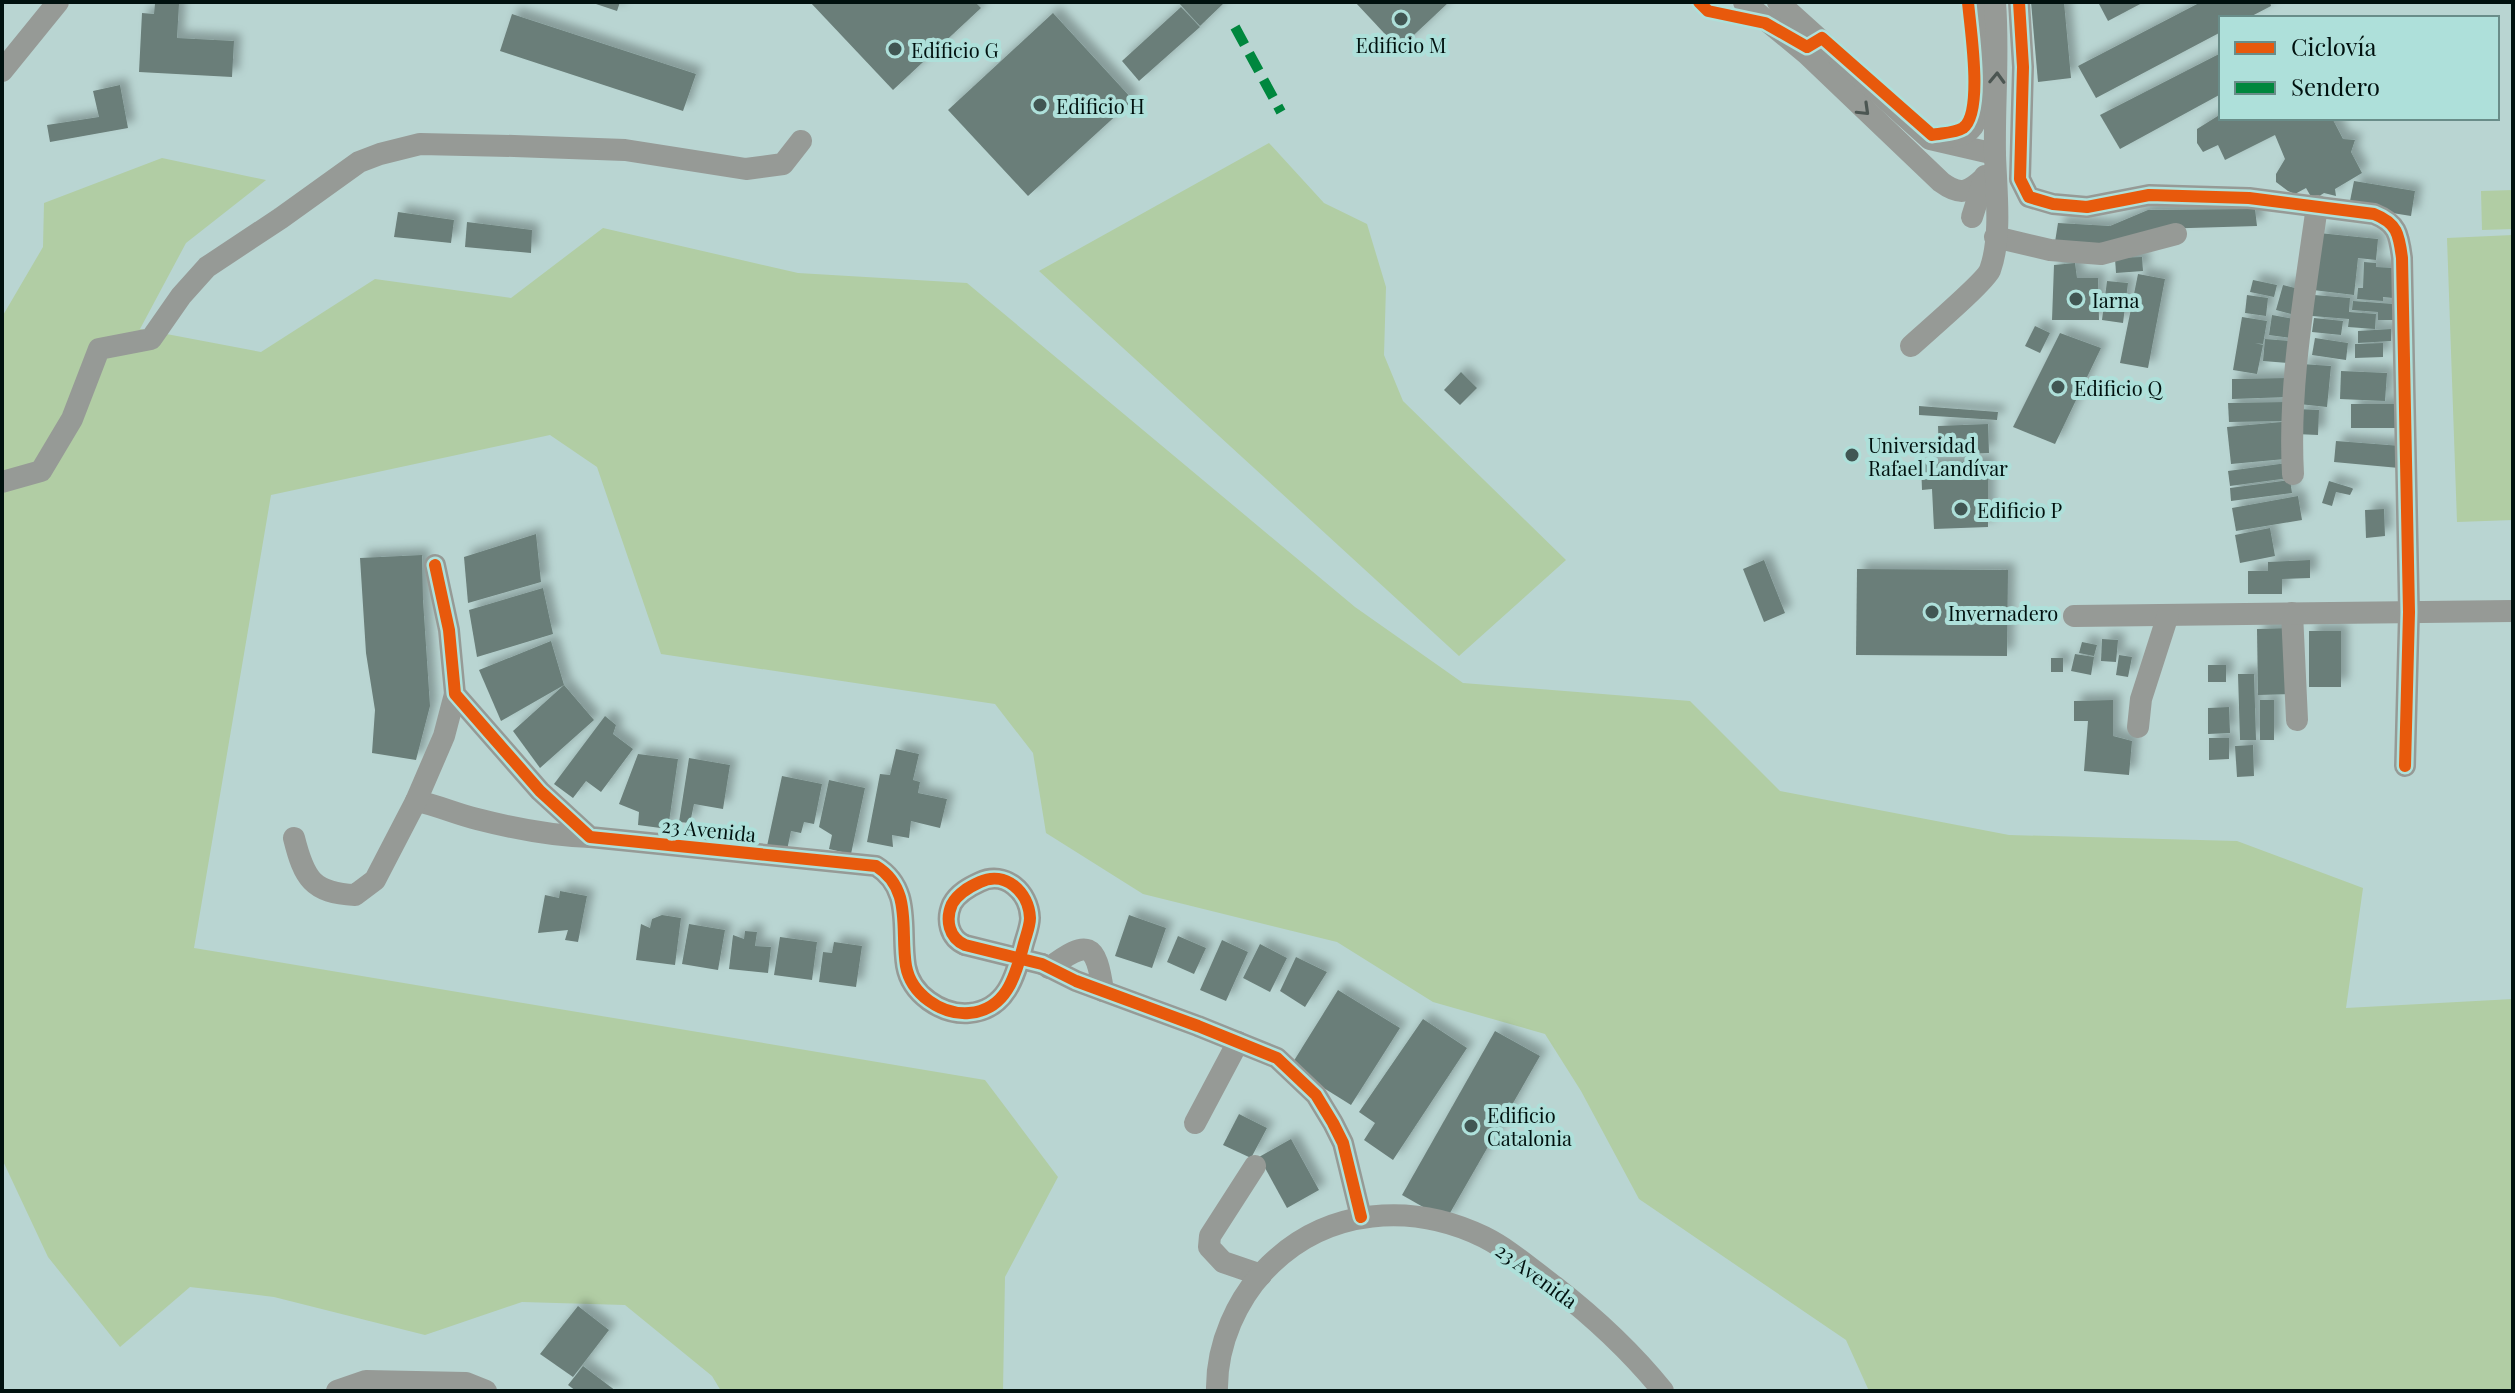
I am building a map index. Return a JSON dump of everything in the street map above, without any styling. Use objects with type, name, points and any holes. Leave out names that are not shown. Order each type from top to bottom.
[{"type":"street","points":[[2,71],[12,44],[58,2]]},
{"type":"street","points":[[1744,2],[1814,47]]},
{"type":"street","points":[[1778,2],[1814,47],[1850,80],[1930,139],[1986,162]]},
{"type":"street","points":[[1930,139],[1961,135],[1973,125],[1978,107],[1974,2]]},
{"type":"street","points":[[1972,217],[1986,162],[1998,64],[1995,2]]},
{"type":"street","points":[[2019,2],[2023,67],[2020,179],[2029,197],[2053,204],[2087,207],[2149,195],[2249,198],[2374,214],[2387,219],[2400,238],[2409,612],[2405,766]]},
{"type":"street","points":[[1850,80],[1926,170],[1952,190],[1965,191],[1975,186],[1986,162]]},
{"type":"street","points":[[2,482],[41,471],[72,419],[99,349],[151,339],[181,296],[207,267],[359,162],[420,144],[625,150],[746,169],[783,164],[801,141]]},
{"type":"street","points":[[1911,346],[1989,273],[1995,237],[1986,162]]},
{"type":"street","points":[[2293,474],[2291,431],[2297,357],[2317,206]]},
{"type":"street","points":[[1995,237],[2050,250],[2101,254],[2176,234]]},
{"type":"street","points":[[294,838],[307,876],[318,888],[335,894],[355,895],[375,880],[416,801],[444,736],[455,694],[449,630],[435,565]]},
{"type":"street","points":[[2074,616],[2513,611],[2513,628]]},
{"type":"street","points":[[2292,613],[2297,720]]},
{"type":"street","points":[[2138,727],[2141,699],[2168,615]]},
{"type":"street","points":[[455,694],[540,791],[590,837]]},
{"type":"street","name":"23 Avenida","points":[[416,801],[476,819],[565,836],[876,866],[888,873],[901,897],[906,968],[922,996],[934,1005],[957,1012],[981,1010],[994,1003],[1014,982],[1030,921],[1024,898],[1010,882],[1001,878],[983,881],[954,900],[949,916],[950,929],[958,942],[965,945],[1045,966],[1277,1058],[1316,1095],[1343,1143],[1361,1217],[1424,1218],[1484,1237],[1510,1252],[1600,1323],[1663,1391]]},
{"type":"street","points":[[1045,966],[1072,950],[1087,949],[1099,962],[1103,991]]},
{"type":"street","points":[[1195,1123],[1238,1042]]},
{"type":"street","points":[[1255,1166],[1210,1236],[1209,1247],[1223,1262],[1261,1275]]},
{"type":"street","points":[[1217,1391],[1221,1353],[1230,1325],[1243,1298],[1261,1275],[1282,1254],[1306,1237],[1361,1217]]},
{"type":"street","points":[[337,1391],[368,1386],[466,1383],[486,1391]]},
{"type":"green space","points":[[1269,143],[1324,203],[1367,224],[1386,287],[1384,355],[1403,401],[1566,560],[1459,656],[1039,271]]},
{"type":"green space","points":[[162,158],[266,180],[186,243],[140,329],[261,352],[375,279],[511,298],[603,228],[798,273],[967,283],[1355,607],[1463,683],[1690,701],[1780,791],[2009,835],[2237,841],[2363,888],[2346,1008],[2513,999],[2513,1391],[1869,1391],[1846,1340],[1639,1199],[1581,1091],[1545,1034],[1433,1002],[1337,942],[1143,894],[1046,833],[1033,753],[995,704],[661,654],[597,467],[550,435],[271,495],[194,948],[985,1080],[1058,1177],[1005,1277],[1003,1391],[721,1391],[712,1376],[625,1305],[522,1302],[425,1335],[274,1297],[190,1287],[120,1347],[48,1257],[2,1159],[2,317],[43,247],[44,203]]},
{"type":"green space","points":[[2513,190],[2513,229],[2482,230],[2481,191]]},
{"type":"green space","points":[[2513,235],[2513,520],[2457,522],[2447,238]]},
{"type":"building","points":[[590,2],[620,2],[617,11]]},
{"type":"building","name":"Edificio G","points":[[810,2],[975,2],[981,8],[893,90]]},
{"type":"building","points":[[1178,2],[1225,2],[1200,26]]},
{"type":"building","name":"Edificio M","points":[[1355,2],[1449,2],[1399,49]]},
{"type":"building","points":[[2031,2],[2064,2],[2071,78],[2038,82]]},
{"type":"building","points":[[2098,2],[2144,2],[2108,21]]},
{"type":"building","points":[[2201,2],[2270,2],[2271,6],[2252,16],[2219,16],[2219,33],[2096,98],[2078,66]]},
{"type":"building","points":[[155,3],[179,4],[177,38],[234,41],[232,77],[139,72],[142,13],[154,14]]},
{"type":"building","points":[[1181,7],[1200,27],[1139,81],[1122,61]]},
{"type":"building","name":"Edificio H","points":[[1053,13],[1133,100],[1028,196],[948,110]]},
{"type":"building","points":[[512,14],[696,74],[683,111],[500,51]]},
{"type":"building","points":[[2219,54],[2219,95],[2120,149],[2100,115]]},
{"type":"building","points":[[120,85],[128,128],[50,142],[47,125],[99,117],[93,91]]},
{"type":"building","points":[[2219,115],[2219,120],[2333,120],[2343,139],[2355,140],[2351,152],[2362,173],[2335,189],[2336,196],[2324,193],[2313,200],[2306,188],[2295,194],[2276,182],[2276,174],[2285,159],[2275,135],[2225,160],[2218,145],[2203,152],[2197,143],[2197,129]]},
{"type":"building","points":[[2354,181],[2415,191],[2411,216],[2349,206]]},
{"type":"building","points":[[2255,209],[2257,226],[2156,229],[2115,247],[2055,242],[2058,223],[2110,226],[2148,210]]},
{"type":"building","points":[[398,212],[454,220],[451,243],[394,237]]},
{"type":"building","points":[[467,222],[532,230],[531,253],[465,247]]},
{"type":"building","points":[[2319,233],[2378,239],[2376,260],[2358,258],[2354,295],[2313,290]]},
{"type":"building","points":[[2142,257],[2143,271],[2116,273],[2115,258]]},
{"type":"building","points":[[2364,262],[2376,263],[2376,267],[2394,268],[2393,298],[2383,297],[2383,301],[2357,299],[2358,288],[2363,288]]},
{"type":"building","name":"Iarna","points":[[2075,263],[2077,278],[2098,278],[2099,320],[2052,320],[2054,265]]},
{"type":"building","points":[[2138,274],[2165,279],[2148,368],[2120,363]]},
{"type":"building","points":[[2253,280],[2277,285],[2274,297],[2250,292]]},
{"type":"building","points":[[2107,281],[2128,283],[2123,323],[2102,320]]},
{"type":"building","points":[[2283,285],[2299,289],[2291,314],[2276,310]]},
{"type":"building","points":[[2247,295],[2268,298],[2266,316],[2245,313]]},
{"type":"building","points":[[2314,295],[2350,298],[2349,312],[2376,314],[2375,329],[2348,327],[2349,319],[2312,316]]},
{"type":"building","points":[[2353,301],[2394,304],[2393,320],[2378,320],[2378,312],[2352,310]]},
{"type":"building","points":[[2272,315],[2294,319],[2291,338],[2269,335]]},
{"type":"building","points":[[2242,317],[2267,321],[2263,344],[2255,343],[2263,345],[2257,374],[2233,370]]},
{"type":"building","points":[[2314,318],[2343,321],[2341,335],[2312,332]]},
{"type":"building","points":[[2035,326],[2050,333],[2040,353],[2025,346]]},
{"type":"building","points":[[2391,329],[2391,341],[2358,343],[2358,331]]},
{"type":"building","name":"Edificio Q","points":[[2060,333],[2101,348],[2055,444],[2013,427]]},
{"type":"building","points":[[2315,338],[2348,343],[2346,360],[2312,355]]},
{"type":"building","points":[[2265,339],[2290,341],[2288,363],[2263,361]]},
{"type":"building","points":[[2383,343],[2383,357],[2355,358],[2355,344]]},
{"type":"building","points":[[2302,364],[2331,366],[2327,407],[2299,404]]},
{"type":"building","points":[[2341,371],[2387,373],[2385,401],[2340,399]]},
{"type":"building","points":[[1461,372],[1477,388],[1460,405],[1444,390]]},
{"type":"building","points":[[2288,378],[2289,397],[2232,399],[2232,379]]},
{"type":"building","points":[[2287,402],[2287,421],[2229,422],[2228,403]]},
{"type":"building","points":[[2351,404],[2400,404],[2400,428],[2351,428]]},
{"type":"building","points":[[1919,406],[1998,412],[1997,420],[1919,415]]},
{"type":"building","points":[[2297,409],[2319,410],[2318,435],[2296,434]]},
{"type":"building","points":[[2282,422],[2285,459],[2231,464],[2227,427]]},
{"type":"building","points":[[1988,424],[1989,453],[1939,455],[1938,426]]},
{"type":"building","points":[[2336,441],[2401,446],[2399,468],[2334,462]]},
{"type":"building","name":"Edificio P","points":[[1988,461],[1988,527],[1934,529],[1932,489],[1922,490],[1921,463]]},
{"type":"building","points":[[2287,463],[2289,478],[2230,486],[2228,471]]},
{"type":"building","points":[[2290,480],[2292,493],[2231,501],[2230,488]]},
{"type":"building","points":[[2329,481],[2353,489],[2350,495],[2336,492],[2332,506],[2322,503]]},
{"type":"building","points":[[2298,496],[2302,520],[2236,531],[2232,508]]},
{"type":"building","points":[[2384,509],[2385,536],[2366,538],[2365,510]]},
{"type":"building","points":[[2270,528],[2275,556],[2240,563],[2235,535]]},
{"type":"building","points":[[536,534],[541,582],[468,603],[464,557]]},
{"type":"building","points":[[422,555],[430,706],[416,760],[372,753],[375,710],[366,653],[360,558]]},
{"type":"building","points":[[1764,560],[1785,613],[1764,622],[1743,569]]},
{"type":"building","points":[[2310,560],[2310,578],[2282,579],[2282,594],[2248,594],[2248,571],[2268,571],[2268,562]]},
{"type":"building","name":"Invernadero","points":[[1857,569],[2008,570],[2007,656],[1856,655]]},
{"type":"building","points":[[543,588],[553,634],[477,657],[469,610]]},
{"type":"building","points":[[2291,628],[2293,694],[2258,695],[2257,629]]},
{"type":"building","points":[[2309,631],[2341,631],[2341,687],[2309,687]]},
{"type":"building","points":[[2102,639],[2118,640],[2116,662],[2101,661]]},
{"type":"building","points":[[551,641],[564,685],[501,721],[479,670]]},
{"type":"building","points":[[2082,642],[2097,645],[2094,656],[2079,653]]},
{"type":"building","points":[[2075,654],[2094,657],[2091,675],[2071,671]]},
{"type":"building","points":[[2119,655],[2132,657],[2128,677],[2116,675]]},
{"type":"building","points":[[2051,658],[2063,658],[2063,672],[2051,672]]},
{"type":"building","points":[[2208,665],[2226,665],[2226,682],[2208,682]]},
{"type":"building","points":[[2238,674],[2254,674],[2256,740],[2240,740]]},
{"type":"building","points":[[564,685],[594,720],[540,768],[513,731]]},
{"type":"building","points":[[2113,700],[2113,736],[2132,741],[2129,775],[2084,771],[2088,721],[2074,721],[2074,701]]},
{"type":"building","points":[[2260,700],[2274,700],[2274,740],[2260,740]]},
{"type":"building","points":[[2229,707],[2230,733],[2208,734],[2208,708]]},
{"type":"building","points":[[605,716],[616,725],[613,734],[633,749],[601,792],[586,781],[573,798],[554,784]]},
{"type":"building","points":[[2209,738],[2229,738],[2229,759],[2209,760]]},
{"type":"building","points":[[2253,745],[2254,776],[2237,777],[2235,746]]},
{"type":"building","points":[[896,749],[919,754],[913,780],[920,782],[918,793],[947,799],[940,828],[911,821],[909,838],[892,835],[893,847],[867,842],[880,774],[890,775]]},
{"type":"building","points":[[638,754],[678,759],[668,829],[638,825],[639,812],[619,804]]},
{"type":"building","points":[[689,758],[730,765],[723,809],[694,804],[690,823],[679,822]]},
{"type":"building","points":[[782,776],[822,784],[814,824],[804,822],[801,833],[791,831],[787,850],[767,846]]},
{"type":"building","points":[[829,780],[865,788],[851,854],[829,849],[832,835],[819,827]]},
{"type":"building","points":[[560,891],[587,896],[578,942],[565,940],[568,930],[538,933],[545,895],[559,898]]},
{"type":"building","points":[[662,915],[681,918],[675,965],[636,960],[641,924],[650,928],[652,919]]},
{"type":"building","points":[[1129,915],[1166,928],[1152,968],[1115,956]]},
{"type":"building","points":[[689,924],[725,930],[718,970],[682,964]]},
{"type":"building","points":[[745,931],[757,932],[755,946],[771,947],[768,973],[729,969],[733,935],[744,939]]},
{"type":"building","points":[[1178,936],[1206,948],[1194,974],[1167,962]]},
{"type":"building","points":[[780,937],[817,942],[812,980],[774,975]]},
{"type":"building","points":[[1222,940],[1248,952],[1226,1001],[1200,990]]},
{"type":"building","points":[[834,942],[862,946],[856,987],[819,982],[823,952],[832,953]]},
{"type":"building","points":[[1260,944],[1287,958],[1270,992],[1243,978]]},
{"type":"building","points":[[1296,957],[1327,972],[1305,1007],[1280,991]]},
{"type":"building","points":[[1338,990],[1400,1028],[1351,1105],[1290,1067]]},
{"type":"building","points":[[1423,1019],[1467,1048],[1393,1160],[1364,1140],[1375,1123],[1359,1112]]},
{"type":"building","name":"Edificio Catalonia","points":[[1495,1031],[1540,1056],[1446,1220],[1402,1195]]},
{"type":"building","points":[[1239,1114],[1267,1128],[1251,1158],[1223,1145]]},
{"type":"building","points":[[1291,1139],[1319,1190],[1287,1208],[1259,1157]]},
{"type":"building","points":[[578,1306],[609,1330],[573,1377],[540,1354]]},
{"type":"building","points":[[583,1366],[616,1391],[576,1391],[568,1385]]},
{"type":"marked path","points":[[1235,27],[1281,112]]},
{"type":"cycle path","points":[[1699,2],[1708,11],[1765,23],[1807,47],[1822,38],[1932,135],[1963,128],[1973,106],[1974,69],[1968,2]]},
{"type":"cycle path","points":[[2019,2],[2023,67],[2020,179],[2029,197],[2053,204],[2087,207],[2149,195],[2249,198],[2374,214],[2388,221],[2396,230],[2402,258],[2409,612],[2405,766]]},
{"type":"cycle path","points":[[435,565],[449,630],[455,694],[540,791],[590,837],[876,866],[888,875],[900,898],[906,966],[914,985],[929,1001],[958,1013],[982,1011],[992,1006],[1007,990],[1016,970],[1020,958],[1028,929],[1029,908],[1020,892],[1007,881],[989,879],[957,897],[949,916],[955,938],[965,945],[1042,964],[1076,981],[1277,1058],[1316,1095],[1333,1123],[1343,1143],[1361,1217]]},
{"type":"place","name":"Edificio M","points":[[1401,19]]},
{"type":"place","name":"Edificio G","points":[[895,49]]},
{"type":"place","name":"Edificio H","points":[[1040,105]]},
{"type":"place","name":"Iarna","points":[[2076,299]]},
{"type":"place","name":"Edificio Q","points":[[2058,387]]},
{"type":"place","name":"Universidad Rafael Landívar","points":[[1852,455]]},
{"type":"place","name":"Edificio P","points":[[1961,509]]},
{"type":"place","name":"Invernadero","points":[[1932,612]]},
{"type":"place","name":"Edificio Catalonia","points":[[1471,1126]]}]
